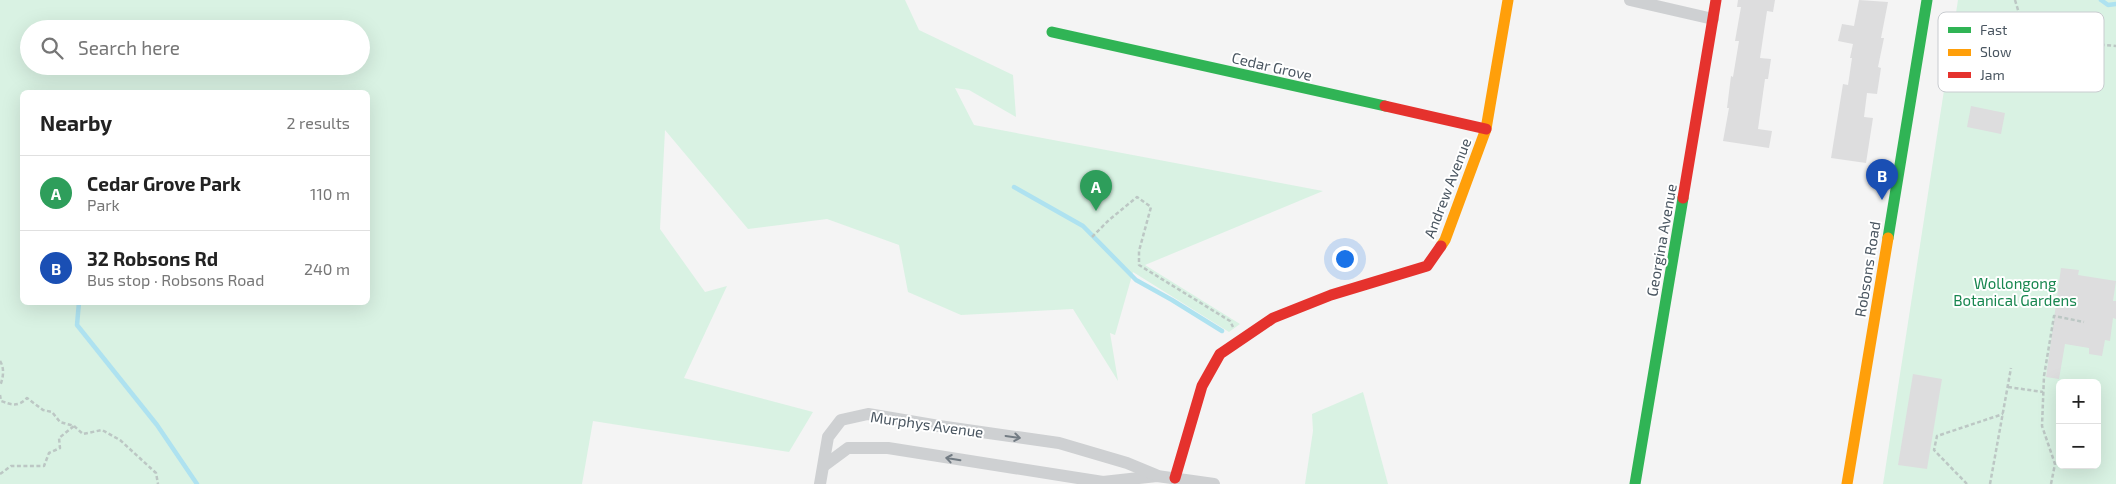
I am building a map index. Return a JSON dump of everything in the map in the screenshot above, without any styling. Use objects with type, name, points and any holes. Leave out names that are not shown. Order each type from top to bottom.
[{"type":"street","name":"Andrew Avenue","points":[[1175,478],[1202,386],[1220,354],[1241,342],[1273,318],[1331,295],[1426,266],[1445,240],[1486,129],[1508,0]]},
{"type":"street","points":[[1630,0],[1713,19]]},
{"type":"street","name":"Georgina Avenue","points":[[1634,484],[1716,0]]},
{"type":"street","name":"Robsons Road","points":[[1846,484],[1927,0]]},
{"type":"street","name":"Cedar Grove","points":[[1052,32],[1486,129]]},
{"type":"street","name":"Murphys Avenue","points":[[825,465],[828,437],[841,420],[868,414],[1059,443],[1127,463],[1157,476]]},
{"type":"street","name":"Murphys Avenue","points":[[825,465],[848,448],[888,448],[1102,483],[1157,476],[1214,484]]},
{"type":"street","points":[[820,484],[825,465]]},
{"type":"path","points":[[2015,0],[2019,12]]},
{"type":"path","points":[[1092,237],[1137,197],[1151,207],[1139,251],[1139,265],[1230,321],[1241,342]]},
{"type":"path","points":[[2052,484],[2054,464],[2042,426],[2044,376],[2054,316],[2084,322]]},
{"type":"path","points":[[0,361],[3,366],[3,378],[0,386]]},
{"type":"path","points":[[1990,484],[2011,368]]},
{"type":"path","points":[[2008,387],[2043,392]]},
{"type":"path","points":[[0,395],[2,401],[12,406],[21,404],[27,398],[43,410],[52,412],[60,422],[74,426],[83,434],[102,430],[120,440],[156,473],[158,484]]},
{"type":"path","points":[[1967,484],[1934,450],[1937,436],[2003,414]]},
{"type":"path","points":[[0,474],[11,466],[44,466],[49,453],[60,448],[59,438],[74,426]]},
{"type":"green space","points":[[0,0],[905,0],[919,30],[1013,75],[1016,117],[969,90],[955,88],[974,125],[1323,191],[1145,265],[1240,324],[1229,332],[1133,272],[1115,335],[1110,333],[1118,381],[1073,309],[961,315],[908,292],[899,245],[827,219],[748,229],[665,130],[660,229],[705,292],[727,286],[684,378],[813,412],[789,452],[593,421],[582,484],[0,484]]},
{"type":"green space","name":"Wollongong Botanical Gardens","points":[[1958,0],[2116,0],[2116,484],[1883,484],[1944,92],[2104,92],[2104,12],[1956,12]]},
{"type":"green space","points":[[1363,392],[1388,484],[1305,484],[1313,431],[1312,414]]},
{"type":"building","points":[[1738,0],[1775,0],[1773,12],[1767,11],[1760,58],[1771,59],[1768,79],[1765,79],[1758,129],[1772,131],[1769,148],[1723,141],[1729,108],[1727,108],[1731,76],[1733,77],[1739,41],[1735,41],[1741,7],[1737,7]]},
{"type":"building","points":[[1859,0],[1888,2],[1881,38],[1884,38],[1878,67],[1881,68],[1877,94],[1867,93],[1864,117],[1873,118],[1866,163],[1831,158],[1843,84],[1848,85],[1853,44],[1838,41],[1842,24],[1854,26]]},
{"type":"building","points":[[1971,106],[2005,113],[2001,134],[1967,127]]},
{"type":"building","points":[[2061,268],[2079,270],[2078,275],[2116,281],[2113,301],[2116,301],[2116,319],[2113,318],[2110,341],[2105,340],[2102,356],[2089,354],[2089,348],[2065,344],[2059,379],[2046,377]]},
{"type":"building","points":[[1913,374],[1942,379],[1927,469],[1898,465]]},
{"type":"waterway","points":[[2101,0],[2108,5],[2116,4]]},
{"type":"waterway","points":[[1014,187],[1083,226],[1136,280],[1222,331]]},
{"type":"waterway","points":[[79,305],[77,325],[157,425],[197,484]]},
{"type":"traffic: fast","points":[[1888,238],[1927,0]]},
{"type":"traffic: fast","points":[[1052,32],[1385,106]]},
{"type":"traffic: fast","points":[[1635,484],[1683,198]]},
{"type":"traffic: slow","points":[[1441,246],[1445,240],[1486,129],[1508,0]]},
{"type":"traffic: slow","points":[[1847,484],[1888,238]]},
{"type":"traffic: jam","points":[[1683,198],[1716,0]]},
{"type":"traffic: jam","points":[[1385,106],[1486,129]]},
{"type":"traffic: jam","points":[[1175,478],[1202,386],[1220,354],[1273,318],[1331,295],[1427,266],[1441,246]]},
{"type":"place","name":"32 Robsons Rd","points":[[1882,200]]},
{"type":"place","name":"Cedar Grove Park","points":[[1096,211]]}]
